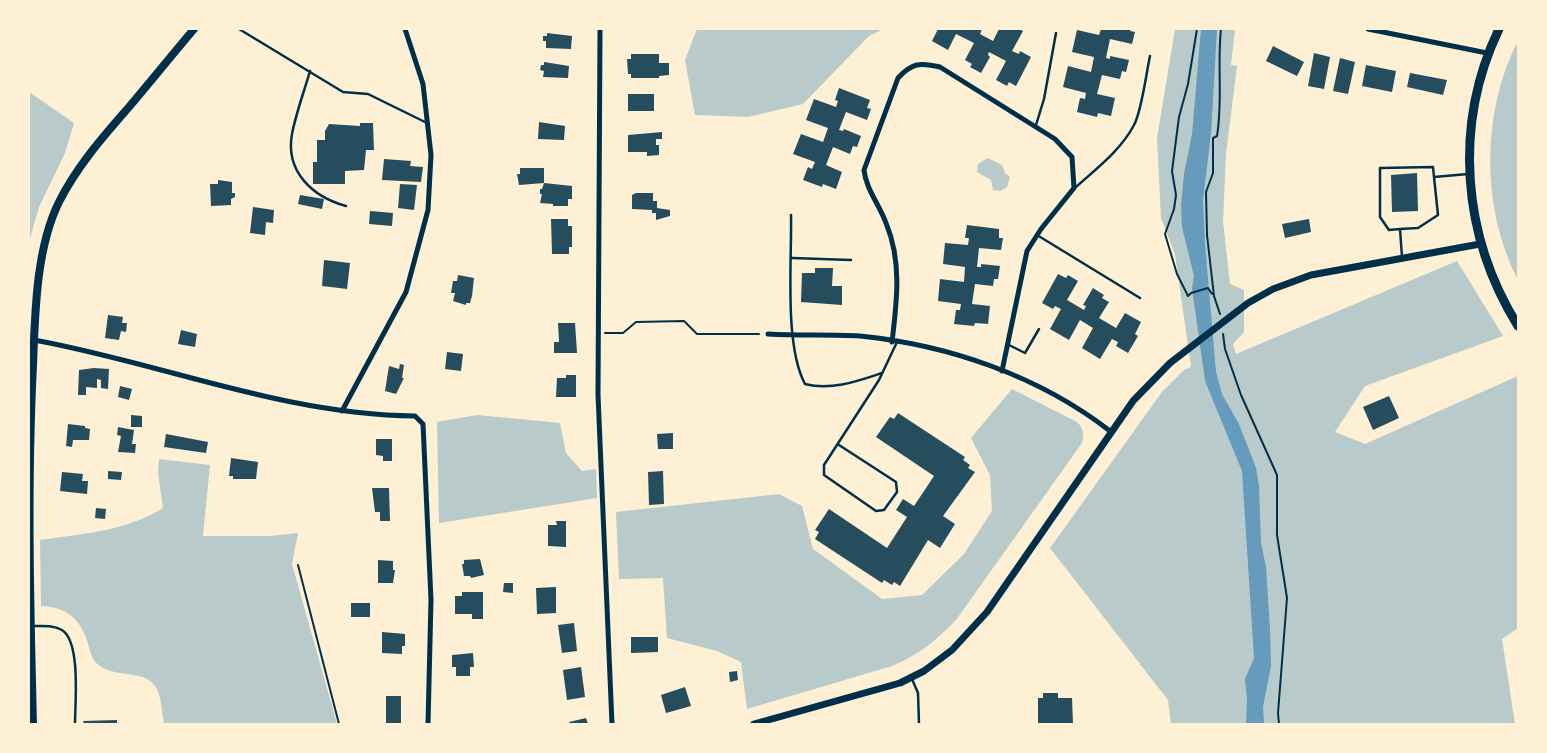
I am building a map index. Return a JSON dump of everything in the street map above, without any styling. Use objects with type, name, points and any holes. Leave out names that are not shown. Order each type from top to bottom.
[{"type":"main road","points":[[32,724],[30,424],[34,340],[42,262],[48,234],[59,203],[91,152],[194,29]]},
{"type":"main road","points":[[1498,29],[1487,53],[1474,99],[1469,174],[1472,206],[1480,244],[1492,280],[1518,326]]},
{"type":"street","points":[[342,411],[406,292],[428,210],[430,155],[423,84],[405,29]]},
{"type":"street","points":[[600,29],[598,395],[612,724]]},
{"type":"street","points":[[1368,29],[1487,53]]},
{"type":"street","points":[[895,342],[898,274],[893,242],[886,222],[865,182],[864,170],[898,78],[909,66],[925,64],[940,67],[1055,139],[1072,157],[1074,188],[1027,250],[1002,371]]},
{"type":"street","points":[[754,724],[912,678],[952,650],[987,612],[1110,431],[1148,383],[1190,346],[1238,310],[1273,289],[1302,278],[1480,244]]},
{"type":"street","points":[[768,334],[860,336],[966,356],[1082,409],[1110,431]]},
{"type":"street","points":[[34,340],[90,350],[204,383],[342,411],[415,416],[423,424],[431,600],[428,724]]},
{"type":"lane","points":[[239,29],[343,92],[368,94],[427,123]]},
{"type":"lane","points":[[1036,127],[1044,99],[1056,33]]},
{"type":"lane","points":[[1074,188],[1106,160],[1124,140],[1135,123],[1150,56]]},
{"type":"lane","points":[[310,71],[292,135],[292,154],[306,186],[317,194],[346,206]]},
{"type":"lane","points":[[1433,167],[1438,215],[1418,228],[1400,229],[1389,230],[1380,217],[1380,168],[1433,167]]},
{"type":"lane","points":[[1434,177],[1469,174]]},
{"type":"lane","points":[[791,214],[792,335],[798,371],[806,384],[816,387],[854,383],[882,373]]},
{"type":"lane","points":[[1400,229],[1402,259]]},
{"type":"lane","points":[[1037,235],[1140,298]]},
{"type":"lane","points":[[792,258],[851,260]]},
{"type":"lane","points":[[1008,344],[1025,353],[1039,329]]},
{"type":"lane","points":[[839,445],[896,482],[897,492],[884,510],[876,511],[824,475],[824,465],[839,445],[882,373],[895,342]]},
{"type":"lane","points":[[30,626],[54,626],[64,631],[72,645],[75,724]]},
{"type":"lane","points":[[912,678],[918,693],[919,724]]},
{"type":"path","points":[[1197,29],[1188,84],[1179,117],[1172,171],[1176,195],[1174,209],[1165,234],[1177,274],[1188,296],[1191,293],[1208,288],[1214,296]]},
{"type":"path","points":[[1220,29],[1218,57],[1221,104],[1217,136],[1213,138],[1213,173],[1206,192],[1207,235],[1214,296],[1221,321]]},
{"type":"path","points":[[598,333],[623,333],[636,322],[684,321],[696,334],[768,334]]},
{"type":"path","points":[[1222,330],[1225,349],[1241,395],[1277,475],[1276,535],[1287,598],[1278,713],[1279,724]]},
{"type":"path","points":[[298,564],[338,724]]},
{"type":"shaded area","points":[[697,29],[884,29],[869,36],[803,104],[748,117],[695,115],[685,60]]},
{"type":"shaded area","points":[[1175,29],[1235,29],[1231,65],[1237,66],[1226,154],[1223,222],[1230,284],[1244,290],[1244,332],[1233,344],[1236,354],[1457,261],[1503,336],[1365,386],[1335,432],[1365,444],[1518,376],[1518,628],[1502,639],[1515,724],[1171,724],[1168,700],[1050,548],[1162,392],[1184,370],[1191,367],[1175,254],[1161,218],[1157,138]]},
{"type":"shaded area","points":[[1518,41],[1518,280],[1506,252],[1497,223],[1492,192],[1490,160],[1497,98],[1506,69]]},
{"type":"shaded area","points":[[29,92],[74,123],[65,153],[39,207],[29,242]]},
{"type":"shaded area","points":[[988,158],[1002,165],[1005,173],[1010,177],[1007,187],[1001,191],[993,190],[991,180],[977,172],[978,164]]},
{"type":"shaded area","points":[[1012,389],[1077,422],[1083,432],[1082,443],[956,620],[927,646],[901,662],[747,709],[741,662],[717,651],[667,638],[663,578],[619,579],[616,512],[779,494],[802,506],[813,549],[882,599],[922,595],[964,554],[992,511],[990,475],[971,438]]},
{"type":"shaded area","points":[[477,415],[560,423],[566,453],[582,471],[596,469],[597,498],[439,523],[437,422]]},
{"type":"shaded area","points":[[159,459],[210,465],[203,536],[269,536],[298,533],[292,564],[337,724],[164,724],[159,695],[153,683],[138,676],[113,671],[100,666],[94,660],[86,638],[73,617],[59,609],[41,606],[40,540],[119,527],[149,516],[163,508],[158,473]]},
{"type":"water","points":[[1201,29],[1217,29],[1211,134],[1203,200],[1216,372],[1222,394],[1239,424],[1256,468],[1259,486],[1261,543],[1266,567],[1271,666],[1263,707],[1264,724],[1246,724],[1247,700],[1245,679],[1254,658],[1242,471],[1205,381],[1192,288],[1194,276],[1182,227],[1181,205],[1184,174],[1192,134]]},
{"type":"building","points":[[938,29],[982,29],[980,34],[993,41],[999,29],[1019,29],[1023,31],[1012,51],[1019,54],[1020,51],[1031,57],[1016,86],[1009,82],[1007,86],[996,80],[1006,61],[989,52],[988,55],[990,57],[981,73],[970,67],[972,64],[965,60],[974,43],[956,34],[948,50],[932,41]]},
{"type":"building","points":[[1101,29],[1131,29],[1130,31],[1135,32],[1132,44],[1110,39],[1106,58],[1110,59],[1110,56],[1129,60],[1126,72],[1122,71],[1120,79],[1102,75],[1097,94],[1115,98],[1111,116],[1098,113],[1097,117],[1077,112],[1080,98],[1085,99],[1086,93],[1063,87],[1068,66],[1091,72],[1094,57],[1072,52],[1077,30],[1099,35]]},
{"type":"building","points":[[547,33],[572,36],[571,49],[546,48],[546,41],[543,41],[543,36],[547,36]]},
{"type":"building","points":[[1273,46],[1304,62],[1297,76],[1266,61]]},
{"type":"building","points":[[1314,53],[1330,57],[1324,89],[1308,86]]},
{"type":"building","points":[[631,54],[659,54],[659,63],[669,63],[669,75],[659,76],[659,78],[631,78],[631,74],[628,74],[627,59],[631,59]]},
{"type":"building","points":[[1340,58],[1355,62],[1348,94],[1333,91]]},
{"type":"building","points":[[544,62],[569,66],[568,78],[543,77],[544,71],[540,70]]},
{"type":"building","points":[[1366,65],[1396,71],[1392,92],[1362,86]]},
{"type":"building","points":[[1410,73],[1447,80],[1443,95],[1407,87]]},
{"type":"building","points":[[839,88],[870,100],[867,108],[871,109],[867,120],[846,112],[839,130],[843,131],[844,129],[861,136],[857,147],[853,146],[850,154],[833,147],[826,165],[842,172],[836,189],[823,184],[822,187],[803,180],[808,167],[812,169],[815,162],[793,154],[801,134],[823,142],[828,128],[806,120],[814,99],[836,107],[838,101],[835,100]]},
{"type":"building","points":[[628,94],[654,94],[654,111],[628,111]]},
{"type":"building","points":[[539,122],[565,126],[564,140],[538,139]]},
{"type":"building","points":[[360,123],[373,123],[374,150],[366,150],[364,170],[345,171],[345,184],[313,184],[313,162],[317,162],[317,140],[325,140],[325,131],[329,124],[360,126]]},
{"type":"building","points":[[662,132],[662,139],[656,139],[656,145],[659,145],[659,155],[647,156],[647,152],[628,152],[628,135]]},
{"type":"building","points":[[384,159],[411,161],[410,166],[423,167],[421,182],[382,180]]},
{"type":"building","points":[[520,168],[544,168],[544,183],[519,185],[517,174],[520,174]]},
{"type":"building","points":[[1417,173],[1418,211],[1392,212],[1391,175]]},
{"type":"building","points":[[218,180],[232,182],[232,193],[235,193],[235,197],[231,199],[231,205],[211,206],[210,184],[218,184]]},
{"type":"building","points":[[544,183],[572,186],[572,199],[568,199],[568,206],[553,206],[553,204],[540,203],[542,194],[540,194],[540,189],[542,189]]},
{"type":"building","points":[[400,184],[417,185],[414,210],[398,208]]},
{"type":"building","points":[[636,193],[653,193],[653,201],[657,201],[657,208],[670,210],[670,216],[656,220],[656,213],[652,213],[652,210],[632,209],[632,195]]},
{"type":"building","points":[[300,195],[324,199],[322,209],[298,204]]},
{"type":"building","points":[[253,207],[274,210],[273,223],[266,222],[265,235],[250,233]]},
{"type":"building","points":[[370,211],[393,213],[392,226],[369,224]]},
{"type":"building","points":[[551,219],[568,219],[568,226],[572,226],[572,247],[569,247],[569,254],[552,254]]},
{"type":"building","points":[[1309,219],[1311,232],[1285,238],[1282,224]]},
{"type":"building","points":[[967,225],[999,229],[999,238],[1003,238],[1001,250],[979,248],[977,267],[981,267],[981,264],[1000,266],[998,279],[994,279],[993,286],[975,284],[972,304],[990,306],[988,324],[975,323],[974,326],[954,324],[956,310],[960,310],[961,304],[938,301],[940,279],[964,282],[965,267],[943,264],[945,243],[968,245],[969,238],[965,238]]},
{"type":"building","points":[[324,260],[350,263],[347,289],[322,286]]},
{"type":"building","points":[[815,268],[833,268],[832,286],[842,286],[842,305],[801,302],[802,273],[815,273]]},
{"type":"building","points":[[1058,274],[1066,278],[1068,275],[1078,281],[1067,300],[1084,310],[1086,306],[1083,305],[1093,288],[1104,295],[1102,298],[1109,302],[1099,318],[1116,328],[1125,313],[1141,322],[1135,334],[1138,336],[1128,353],[1116,346],[1118,342],[1112,339],[1100,359],[1082,348],[1093,328],[1080,320],[1069,340],[1050,329],[1061,309],[1055,306],[1053,309],[1042,303]]},
{"type":"building","points":[[458,275],[474,278],[470,303],[466,303],[466,305],[453,301],[455,293],[451,293],[453,281],[457,281]]},
{"type":"building","points":[[108,315],[123,317],[122,323],[127,323],[126,332],[121,331],[119,340],[105,338]]},
{"type":"building","points":[[558,323],[575,323],[577,353],[554,353],[554,342],[559,342]]},
{"type":"building","points":[[181,330],[197,334],[195,347],[178,344]]},
{"type":"building","points":[[447,352],[463,354],[461,371],[445,369]]},
{"type":"building","points":[[400,364],[404,365],[402,378],[404,378],[396,394],[385,391],[389,366],[399,369]]},
{"type":"building","points":[[109,369],[108,389],[101,388],[101,380],[97,379],[97,388],[86,387],[86,395],[78,395],[79,370]]},
{"type":"building","points":[[566,375],[576,375],[576,397],[556,397],[557,378],[566,378]]},
{"type":"building","points":[[120,386],[132,389],[129,400],[118,397]]},
{"type":"building","points":[[1389,396],[1399,418],[1373,430],[1363,407]]},
{"type":"building","points":[[898,413],[965,457],[963,460],[970,465],[968,468],[975,472],[943,516],[955,524],[940,548],[928,540],[900,586],[894,582],[892,585],[884,580],[882,583],[815,539],[819,532],[815,530],[829,509],[887,548],[907,517],[896,510],[903,499],[914,506],[934,476],[876,437],[890,417],[894,419]]},
{"type":"building","points":[[131,415],[142,416],[142,427],[131,427]]},
{"type":"building","points":[[68,424],[85,426],[85,428],[90,429],[89,440],[73,440],[72,447],[66,446]]},
{"type":"building","points":[[118,427],[134,430],[132,444],[136,444],[135,453],[118,452],[121,436],[117,435]]},
{"type":"building","points":[[673,433],[673,449],[658,449],[657,434]]},
{"type":"building","points":[[166,434],[208,442],[206,453],[164,447]]},
{"type":"building","points":[[376,439],[392,439],[392,461],[383,461],[383,456],[376,455]]},
{"type":"building","points":[[231,458],[258,462],[256,479],[233,479],[233,476],[229,476]]},
{"type":"building","points":[[108,471],[122,472],[121,480],[108,479]]},
{"type":"building","points":[[663,471],[664,504],[649,505],[648,472]]},
{"type":"building","points":[[62,472],[83,474],[82,481],[88,481],[87,494],[60,491]]},
{"type":"building","points":[[372,488],[389,488],[390,521],[380,521],[380,512],[375,512]]},
{"type":"building","points":[[96,508],[106,509],[105,519],[95,518]]},
{"type":"building","points":[[556,521],[566,521],[566,547],[548,546],[548,525],[557,525]]},
{"type":"building","points":[[480,559],[484,575],[471,578],[470,576],[464,576],[462,564],[464,564],[464,560]]},
{"type":"building","points":[[378,560],[393,561],[393,570],[395,570],[393,583],[378,583]]},
{"type":"building","points":[[504,583],[513,583],[513,593],[503,592]]},
{"type":"building","points":[[556,587],[556,613],[537,614],[536,588]]},
{"type":"building","points":[[462,592],[483,592],[483,619],[472,619],[472,614],[455,614],[455,596],[462,596]]},
{"type":"building","points":[[351,603],[370,603],[370,617],[351,617]]},
{"type":"building","points":[[574,623],[577,651],[562,653],[558,625]]},
{"type":"building","points":[[382,632],[405,634],[405,646],[402,646],[402,654],[382,653]]},
{"type":"building","points":[[631,637],[658,637],[658,652],[631,653]]},
{"type":"building","points":[[473,653],[474,667],[470,667],[470,676],[456,676],[456,667],[452,667],[452,655]]},
{"type":"building","points":[[581,667],[585,697],[567,700],[563,670]]},
{"type":"building","points":[[737,671],[738,680],[730,682],[729,672]]},
{"type":"building","points":[[685,687],[691,706],[666,713],[661,695]]},
{"type":"building","points":[[1043,693],[1058,693],[1058,698],[1072,698],[1073,724],[1038,724],[1038,698],[1043,698]]},
{"type":"building","points":[[386,696],[401,696],[401,724],[386,724]]},
{"type":"building","points":[[586,718],[588,724],[570,724],[569,722]]},
{"type":"building","points":[[117,720],[117,724],[84,724],[83,721]]}]
